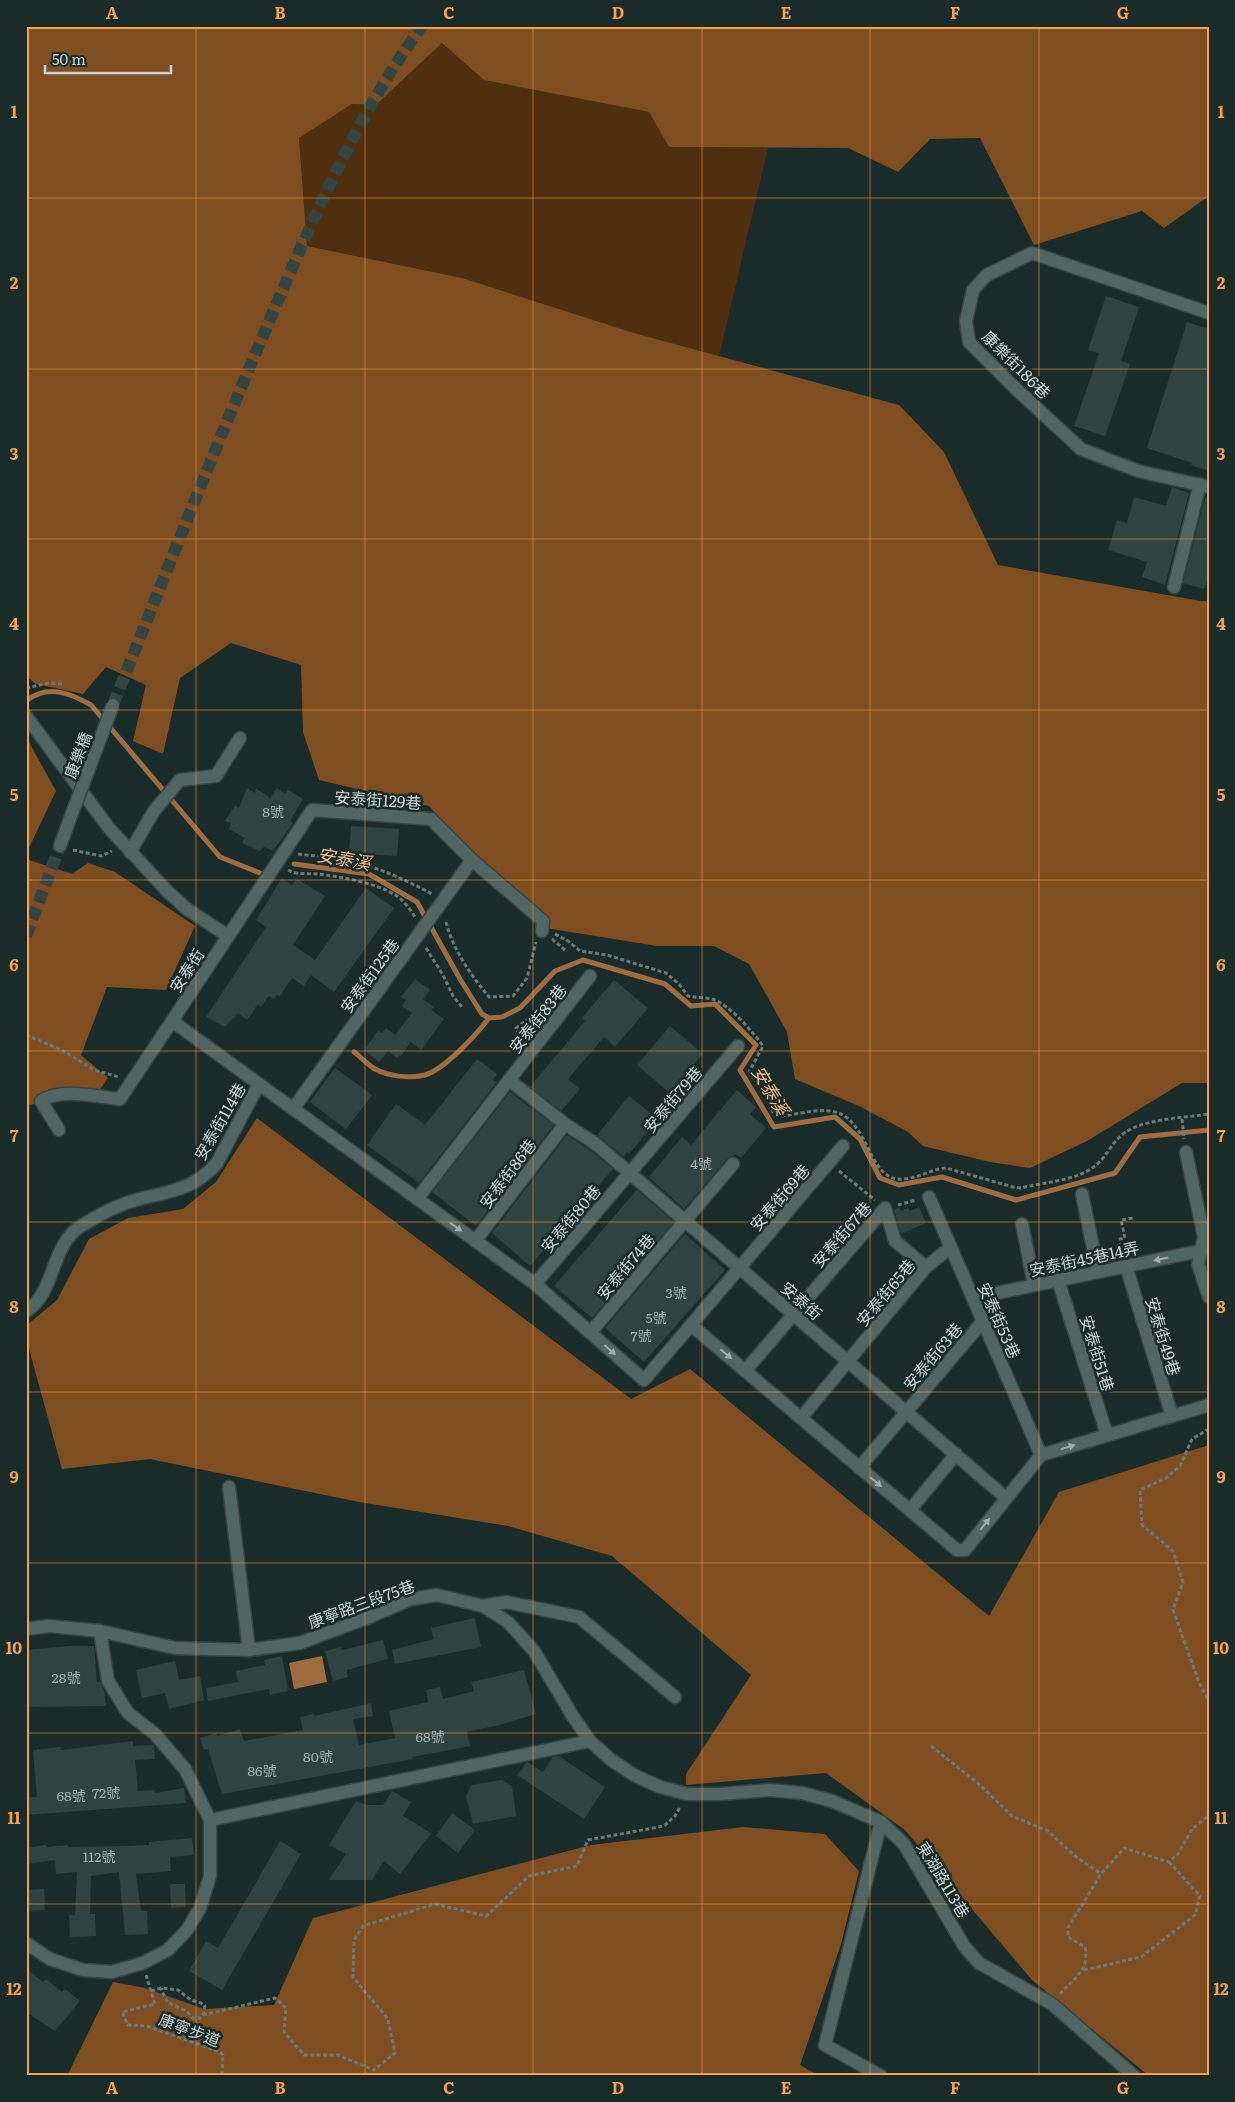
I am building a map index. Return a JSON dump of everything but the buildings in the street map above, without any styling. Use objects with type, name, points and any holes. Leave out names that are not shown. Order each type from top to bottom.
[{"type":"street","name":"康樂街186巷","points":[[1204,485],[1138,471],[1080,449],[969,342],[966,321],[973,290],[987,275],[1032,253],[1209,313]]},
{"type":"street","points":[[1174,586],[1204,485]]},
{"type":"street","name":"康樂橋","points":[[60,846],[113,705]]},
{"type":"street","points":[[26,716],[108,828],[187,909],[228,936]]},
{"type":"street","points":[[126,847],[180,780],[216,776],[240,738]]},
{"type":"street","name":"安泰街129巷","points":[[228,936],[312,810],[431,819],[472,860],[543,921],[542,931]]},
{"type":"street","name":"安泰街125巷","points":[[293,1109],[472,860]]},
{"type":"street","name":"安泰街","points":[[172,1021],[228,936]]},
{"type":"street","name":"安泰街83巷","points":[[509,1080],[590,976]]},
{"type":"street","points":[[59,1130],[42,1102],[48,1097],[65,1094],[120,1099],[172,1021],[535,1284],[644,1380],[691,1325],[957,1550],[965,1550],[1041,1454],[1209,1405]]},
{"type":"street","name":"安泰街79巷","points":[[630,1173],[738,1046]]},
{"type":"street","points":[[417,1198],[509,1080]]},
{"type":"street","name":"安泰街","points":[[509,1080],[564,1124],[596,1144],[1006,1498]]},
{"type":"street","name":"安泰街114巷","points":[[26,1311],[39,1300],[60,1252],[71,1235],[79,1227],[124,1204],[167,1194],[188,1186],[210,1172],[217,1163],[259,1084]]},
{"type":"street","name":"安泰街86巷","points":[[475,1241],[564,1124]]},
{"type":"street","name":"安泰街69巷","points":[[691,1325],[842,1146]]},
{"type":"street","points":[[1186,1152],[1204,1237],[1205,1249],[1198,1264],[1209,1297]]},
{"type":"street","name":"安泰街74巷","points":[[590,1333],[733,1164]]},
{"type":"street","name":"安泰街80巷","points":[[535,1284],[630,1173]]},
{"type":"street","points":[[1082,1194],[1098,1272]]},
{"type":"street","name":"安泰街53巷","points":[[929,1198],[1041,1454]]},
{"type":"street","name":"安泰街67巷","points":[[884,1208],[895,1241],[926,1267]]},
{"type":"street","name":"安泰街67巷","points":[[745,1371],[884,1208]]},
{"type":"street","points":[[1022,1224],[1034,1285]]},
{"type":"street","name":"安泰街65巷","points":[[800,1418],[926,1267],[951,1247]]},
{"type":"street","name":"安泰街45巷14弄","points":[[973,1298],[1205,1249]]},
{"type":"street","name":"安泰街49巷","points":[[1126,1266],[1172,1416]]},
{"type":"street","name":"安泰街51巷","points":[[1058,1280],[1107,1435]]},
{"type":"street","name":"安泰街63巷","points":[[860,1468],[983,1321]]},
{"type":"street","points":[[910,1510],[956,1454]]},
{"type":"street","points":[[228,1487],[249,1650]]},
{"type":"street","name":"康寧路三段75巷","points":[[26,1629],[49,1626],[100,1631],[175,1648],[249,1650],[300,1642],[367,1618],[411,1598],[437,1595],[483,1606],[508,1622],[534,1651],[572,1715],[590,1741],[610,1760],[634,1775],[660,1787],[686,1794]]},
{"type":"street","points":[[483,1606],[506,1602],[579,1617],[675,1697]]},
{"type":"street","points":[[26,1943],[50,1959],[83,1970],[112,1972],[143,1963],[168,1950],[187,1930],[200,1908],[210,1876],[212,1846],[210,1820],[185,1769],[155,1734],[128,1713],[108,1681],[100,1631]]},
{"type":"street","points":[[210,1820],[590,1741]]},
{"type":"street","name":"東湖路113巷","points":[[686,1794],[720,1794],[770,1790],[802,1793],[832,1801],[881,1822],[904,1844],[964,1946],[979,1963],[1052,2004],[1134,2076]]},
{"type":"street","points":[[881,1822],[825,2046],[881,2076]]},
{"type":"path","points":[[26,688],[49,683],[62,684]]},
{"type":"path","points":[[60,846],[101,856],[126,847]]},
{"type":"path","points":[[276,863],[293,873],[349,879],[398,897],[416,918],[427,950],[443,975],[453,996],[462,1007]]},
{"type":"path","points":[[529,1054],[516,1028],[535,1014],[544,1002]]},
{"type":"path","points":[[26,1035],[62,1050],[94,1070],[132,1080]]},
{"type":"path","points":[[752,1055],[758,1058]]},
{"type":"path","points":[[1182,1118],[1186,1152]]},
{"type":"path","points":[[829,1163],[884,1208],[929,1198]]},
{"type":"path","points":[[1126,1266],[1120,1239],[1125,1238],[1121,1220],[1134,1218]]},
{"type":"path","points":[[1209,1430],[1192,1439],[1180,1466],[1166,1478],[1140,1490],[1142,1525],[1173,1551],[1183,1582],[1173,1610],[1200,1684],[1209,1701]]},
{"type":"path","points":[[931,1746],[980,1784],[1012,1816],[1048,1831],[1075,1856],[1101,1874]]},
{"type":"path","points":[[160,1988],[165,1998],[173,2006],[184,2010],[193,2018],[200,2018],[203,2015],[275,1998],[286,2008],[284,2032],[304,2055],[338,2056],[374,2070],[395,2053],[388,2019],[353,1977],[354,1940],[363,1926],[434,1904],[486,1916],[529,1876],[577,1866],[588,1840],[664,1826],[675,1816],[686,1794]]},
{"type":"path","points":[[1169,1862],[1178,1854],[1192,1829],[1208,1816],[1209,1800]]},
{"type":"path","points":[[1052,2004],[1076,1976],[1084,1970],[1141,1957],[1195,1915],[1200,1896],[1169,1862],[1124,1848],[1101,1874],[1068,1928],[1068,1937],[1085,1947],[1088,1958],[1084,1970]]},
{"type":"path","name":"康寧步道","points":[[143,1963],[155,2004],[122,2012],[126,2022],[132,2026],[147,2026],[220,2052],[223,2055],[222,2076]]},
{"type":"path","points":[[151,1991],[160,1988],[178,1990],[191,2000],[202,2002],[204,2006],[203,2015]]},
{"type":"shaded area","points":[[26,26],[1209,26],[1209,196],[1164,228],[1142,211],[1034,245],[980,138],[930,139],[898,172],[848,148],[669,147],[649,112],[484,80],[442,43],[376,105],[352,104],[299,138],[307,246],[462,278],[634,333],[899,405],[944,452],[998,565],[1209,601],[1209,1083],[1182,1083],[1087,1141],[1030,1168],[990,1162],[923,1146],[908,1132],[861,1107],[795,1079],[787,1032],[749,964],[714,946],[657,946],[546,928],[549,919],[457,838],[429,806],[319,780],[303,732],[301,665],[231,643],[180,678],[163,754],[133,741],[146,685],[106,667],[83,694],[36,684],[26,676]]},
{"type":"shaded area","points":[[442,43],[484,80],[649,112],[669,147],[768,148],[719,356],[634,333],[462,278],[307,246],[299,138],[352,104],[376,105]]},
{"type":"shaded area","points":[[26,737],[56,791],[26,854]]},
{"type":"shaded area","points":[[26,859],[72,874],[88,863],[115,872],[195,926],[166,990],[107,987],[81,1055],[108,1078],[92,1101],[83,1099],[26,1105]]},
{"type":"shaded area","points":[[257,1118],[631,1399],[690,1369],[989,1616],[1059,1492],[1209,1445],[1209,2076],[1148,2075],[1032,1980],[905,1830],[826,1773],[686,1785],[686,1774],[751,1675],[612,1556],[508,1526],[359,1502],[150,1459],[62,1469],[26,1338],[26,1326],[57,1300],[89,1239],[128,1218],[183,1209],[216,1182]]},
{"type":"shaded area","points":[[322,1656],[327,1682],[294,1689],[289,1663]]},
{"type":"shaded area","points":[[743,1827],[825,1834],[859,1871],[841,1944],[800,2065],[819,2076],[67,2076],[113,1982],[145,1988],[204,2009],[274,2005],[313,1918],[591,1845]]},
{"type":"waterway","name":"安泰溪","points":[[26,701],[42,693],[59,692],[91,705],[220,857],[260,873]]},
{"type":"waterway","name":"安泰溪","points":[[294,864],[369,874],[417,902],[460,979],[482,1014],[489,1018],[502,1017],[520,1008],[555,971],[583,960],[665,984],[691,1006],[715,1004],[756,1045],[740,1070],[774,1127],[835,1117],[860,1139],[880,1178],[899,1185],[942,1177],[1016,1200],[1115,1173],[1140,1137],[1209,1130]]},
{"type":"waterway","points":[[354,1052],[372,1067],[386,1073],[406,1077],[425,1075],[433,1072],[451,1059],[489,1018]]},
{"type":"tunnel","points":[[113,705],[192,507],[306,236],[340,163],[378,93],[422,26]]},
{"type":"tunnel","points":[[26,936],[60,846]]}]
